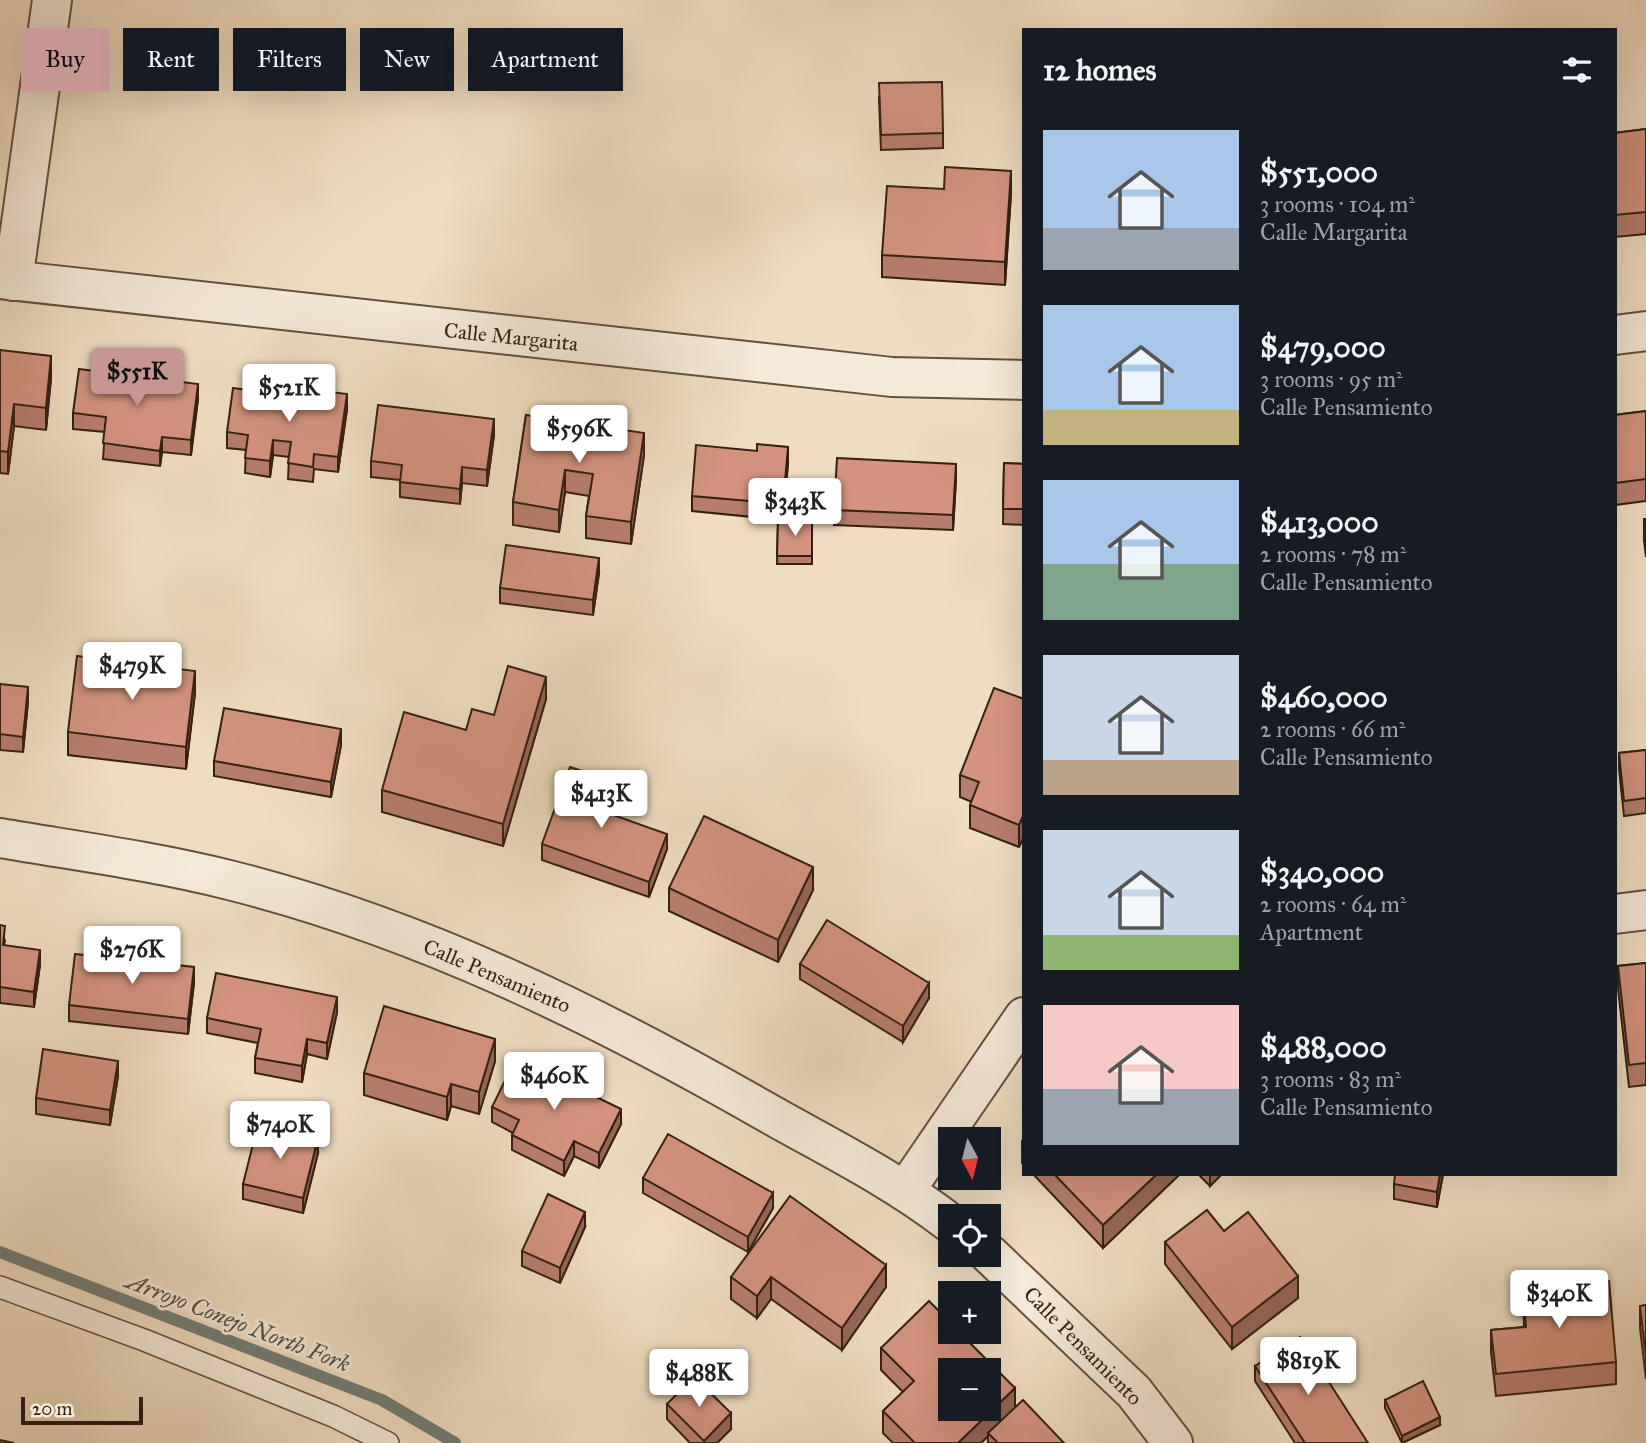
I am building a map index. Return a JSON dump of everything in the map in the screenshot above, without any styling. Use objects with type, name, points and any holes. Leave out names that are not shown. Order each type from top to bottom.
[{"type":"street","points":[[6,280],[52,0]]},
{"type":"street","name":"Calle Margarita","points":[[6,280],[892,377],[1022,380]]},
{"type":"street","points":[[1617,335],[1646,331]]},
{"type":"street","name":"Calle Pensamiento","points":[[0,838],[229,880],[342,914],[513,980],[642,1041],[905,1191],[938,1214]]},
{"type":"street","points":[[1617,914],[1646,910]]},
{"type":"street","points":[[905,1191],[1022,1020]]},
{"type":"street","name":"Calle Pensamiento","points":[[1001,1265],[1134,1392],[1173,1443]]},
{"type":"lane","points":[[0,1287],[321,1410],[388,1443]]},
{"type":"building","points":[[942,82],[943,133],[881,135],[879,83]]},
{"type":"building","points":[[1646,129],[1646,212],[1617,215],[1617,133]]},
{"type":"building","points":[[945,167],[1011,171],[1005,262],[882,255],[887,186],[944,189]]},
{"type":"building","points":[[0,350],[51,356],[46,408],[14,404],[8,452],[0,451]]},
{"type":"building","points":[[79,369],[198,384],[191,440],[162,437],[160,451],[103,443],[106,417],[73,413]]},
{"type":"building","points":[[233,388],[315,399],[316,390],[347,394],[338,457],[314,454],[313,467],[288,463],[291,442],[273,440],[270,461],[245,458],[248,435],[227,432]]},
{"type":"building","points":[[378,405],[494,419],[487,470],[462,467],[460,489],[400,482],[402,465],[371,461]]},
{"type":"building","points":[[1646,411],[1646,479],[1617,483],[1617,415]]},
{"type":"building","points":[[526,415],[644,433],[631,522],[586,516],[593,474],[565,470],[559,510],[513,502]]},
{"type":"building","points":[[757,444],[788,447],[783,504],[692,496],[696,445],[757,451]]},
{"type":"building","points":[[837,458],[956,464],[953,515],[834,510]]},
{"type":"building","points":[[1004,463],[1022,464],[1022,509],[1003,509]]},
{"type":"building","points":[[778,520],[812,521],[812,556],[777,556]]},
{"type":"building","points":[[506,545],[599,558],[593,600],[500,588]]},
{"type":"building","points":[[77,656],[195,671],[186,747],[68,732]]},
{"type":"building","points":[[508,666],[546,677],[503,824],[382,790],[404,712],[466,730],[472,709],[494,715]]},
{"type":"building","points":[[0,684],[28,687],[23,737],[0,734]]},
{"type":"building","points":[[994,688],[1022,698],[1022,818],[1019,825],[970,805],[979,782],[960,775]]},
{"type":"building","points":[[224,708],[341,729],[331,782],[214,761]]},
{"type":"building","points":[[1646,750],[1646,798],[1624,801],[1619,753]]},
{"type":"building","points":[[570,767],[609,780],[599,810],[667,834],[649,882],[542,844]]},
{"type":"building","points":[[704,816],[813,867],[778,940],[669,888]]},
{"type":"building","points":[[827,920],[929,983],[903,1026],[800,964]]},
{"type":"building","points":[[0,925],[5,926],[3,945],[40,950],[34,992],[0,987]]},
{"type":"building","points":[[75,954],[194,967],[188,1019],[69,1005]]},
{"type":"building","points":[[1646,963],[1646,1063],[1629,1065],[1618,966]]},
{"type":"building","points":[[216,973],[337,997],[327,1043],[307,1039],[302,1066],[255,1058],[261,1029],[207,1018]]},
{"type":"building","points":[[384,1006],[495,1039],[479,1092],[451,1084],[447,1097],[364,1073]]},
{"type":"building","points":[[43,1049],[118,1061],[110,1110],[36,1098]]},
{"type":"building","points":[[516,1058],[621,1109],[599,1153],[574,1141],[564,1161],[512,1135],[519,1120],[492,1107]]},
{"type":"building","points":[[258,1124],[318,1138],[303,1198],[243,1184]]},
{"type":"building","points":[[668,1134],[773,1193],[748,1237],[643,1178]]},
{"type":"building","points":[[1056,1176],[1155,1176],[1103,1225]]},
{"type":"building","points":[[1395,1176],[1440,1176],[1437,1192],[1394,1184]]},
{"type":"building","points":[[548,1194],[585,1212],[560,1268],[522,1251]]},
{"type":"building","points":[[790,1196],[886,1265],[842,1328],[771,1277],[757,1296],[731,1277]]},
{"type":"building","points":[[1207,1210],[1224,1231],[1248,1212],[1298,1276],[1232,1327],[1165,1242]]},
{"type":"building","points":[[1609,1281],[1616,1362],[1496,1374],[1491,1330],[1526,1327],[1523,1289]]},
{"type":"building","points":[[929,1301],[938,1310],[938,1344],[971,1344],[985,1358],[938,1358],[938,1421],[981,1421],[958,1443],[915,1443],[883,1411],[914,1381],[881,1348]]},
{"type":"building","points":[[1646,1305],[1646,1357],[1640,1306]]},
{"type":"building","points":[[1300,1337],[1368,1443],[1305,1443],[1255,1366]]},
{"type":"building","points":[[1001,1374],[1015,1388],[1001,1402]]},
{"type":"building","points":[[694,1377],[731,1413],[704,1441],[667,1404]]},
{"type":"building","points":[[1423,1381],[1440,1417],[1402,1436],[1385,1400]]},
{"type":"building","points":[[1023,1400],[1064,1443],[998,1443],[988,1433]]},
{"type":"waterway","name":"Arroyo Conejo North Fork","points":[[0,1252],[382,1400],[455,1443]]}]
